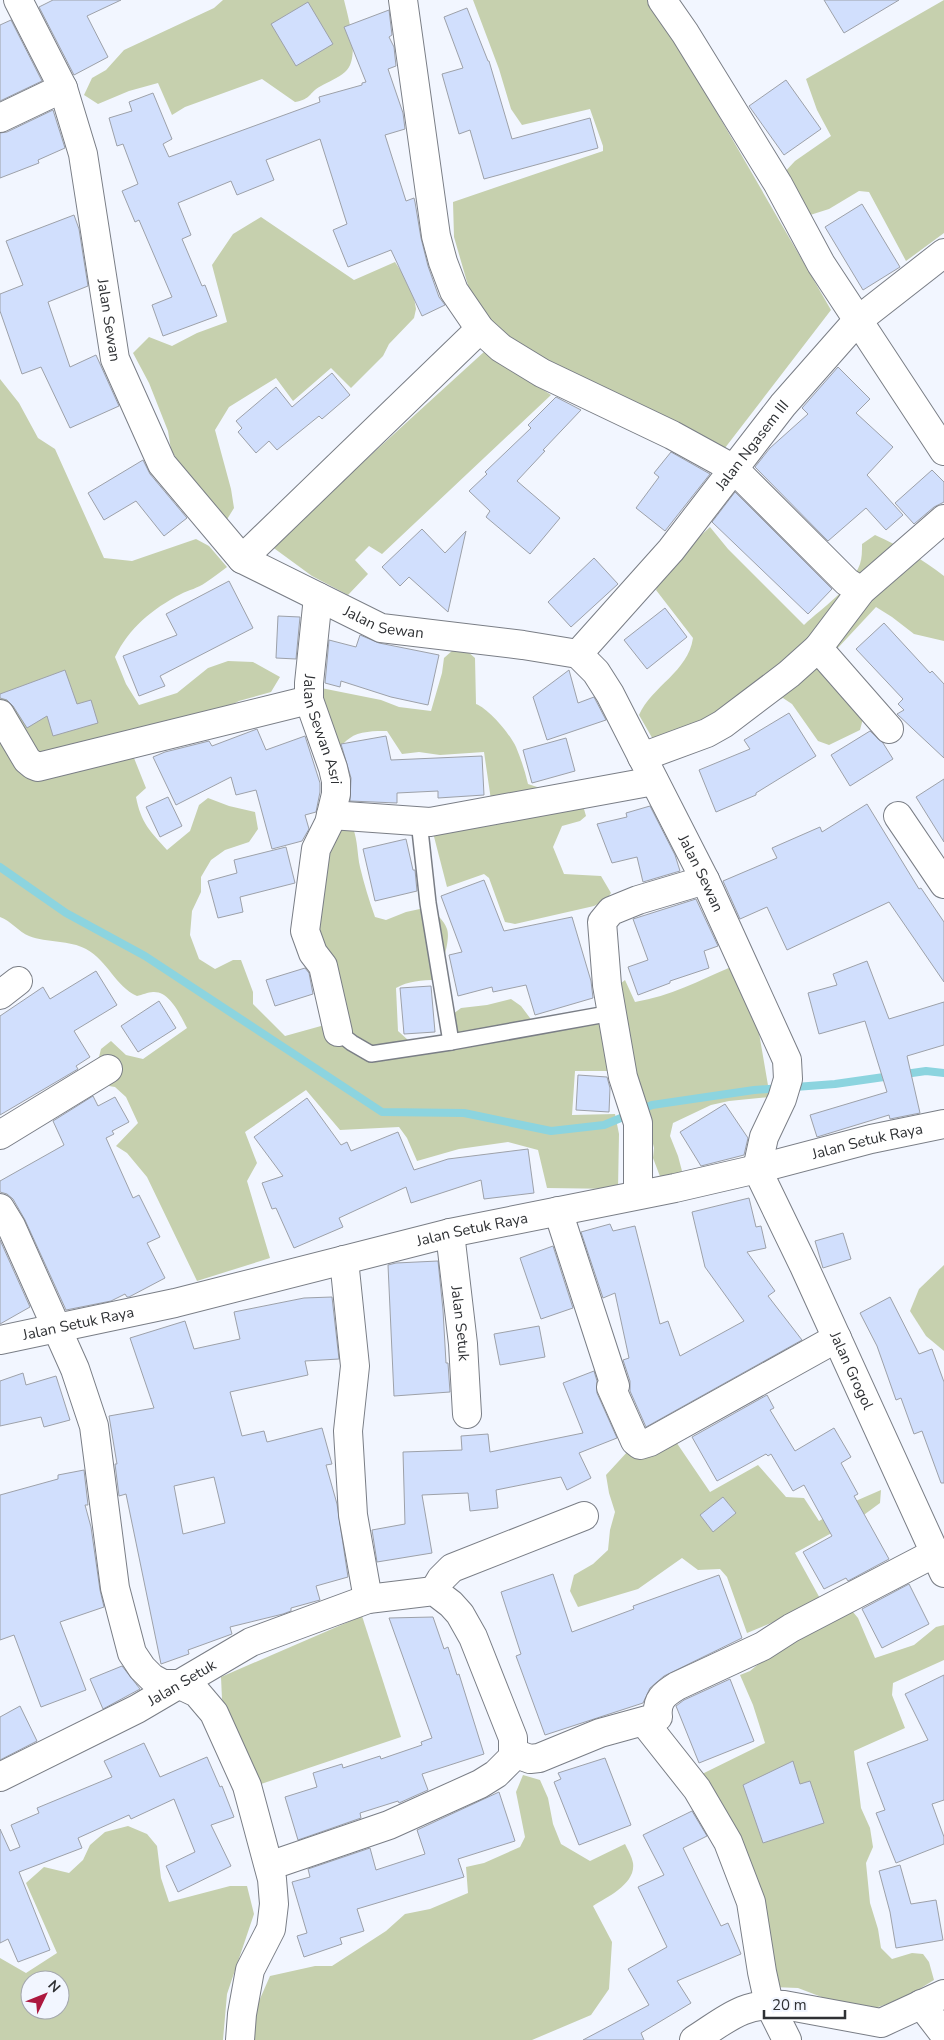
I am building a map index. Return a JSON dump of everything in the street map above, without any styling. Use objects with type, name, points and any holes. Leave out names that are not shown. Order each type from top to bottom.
[{"type":"street","name":"Jalan Sewan","points":[[18,0],[63,88],[84,154],[115,359],[162,464],[242,559],[381,628],[523,645],[578,654],[596,672],[610,694],[705,880],[787,1060],[788,1079],[782,1099],[764,1137],[757,1169]]},
{"type":"street","points":[[403,0],[436,236],[454,291],[480,329],[501,348],[542,373],[672,435],[734,469],[847,582],[861,592]]},
{"type":"street","points":[[662,0],[686,33],[778,184],[821,264],[944,451]]},
{"type":"street","points":[[0,118],[63,88]]},
{"type":"street","name":"Jalan Ngasem III","points":[[578,654],[671,550],[783,405],[857,321],[944,253]]},
{"type":"street","points":[[242,559],[480,329]]},
{"type":"street","points":[[642,757],[701,735],[723,724],[789,674],[818,648],[861,592],[944,519]]},
{"type":"street","name":"Jalan Sewan Asri","points":[[318,597],[309,700],[336,782],[336,794],[329,823],[316,849],[305,931],[313,953],[323,966],[338,1032]]},
{"type":"street","points":[[818,648],[888,729]]},
{"type":"street","points":[[0,714],[27,760],[38,767],[309,700]]},
{"type":"street","points":[[331,815],[430,822],[654,781]]},
{"type":"street","points":[[898,816],[944,884]]},
{"type":"street","points":[[638,1194],[634,1111],[623,1077],[607,985],[602,922],[611,911],[638,900],[705,880]]},
{"type":"street","points":[[0,1135],[108,1069]]},
{"type":"street","name":"Jalan Setuk Raya","points":[[0,1340],[175,1303],[450,1233],[757,1169],[871,1139],[944,1124]]},
{"type":"street","name":"Jalan Grogol","points":[[757,1169],[837,1338],[939,1563]]},
{"type":"street","points":[[0,1208],[75,1369],[94,1426],[115,1588],[132,1653],[142,1668],[152,1678],[163,1684],[178,1684],[197,1693],[214,1713],[247,1786],[269,1866],[274,1904],[271,1929],[250,1970],[242,2014],[240,2040]]},
{"type":"street","points":[[558,1211],[615,1386],[611,1387],[635,1441],[640,1445],[650,1442],[837,1338]]},
{"type":"street","name":"Jalan Setuk","points":[[450,1233],[463,1344],[467,1414]]},
{"type":"street","points":[[344,1260],[354,1366],[348,1431],[353,1515],[368,1599]]},
{"type":"street","points":[[513,1757],[513,1738],[473,1637],[460,1614],[434,1591],[441,1579],[452,1568],[584,1516]]},
{"type":"street","points":[[269,1866],[389,1825],[480,1784],[496,1774],[513,1757],[519,1755],[530,1759],[539,1758],[600,1733],[658,1717],[657,1706],[664,1694],[677,1686],[763,1646],[791,1628],[939,1563]]},
{"type":"street","name":"Jalan Setuk","points":[[0,1777],[137,1709],[250,1642],[368,1599],[434,1591]]},
{"type":"street","points":[[644,1722],[697,1789],[728,1842],[751,1902],[769,2004],[787,2040]]},
{"type":"street","points":[[694,2040],[732,2015],[749,2007],[769,2004],[784,2005],[881,2023],[933,1999],[944,2034]]},
{"type":"lane","points":[[419,821],[428,903],[451,1042]]},
{"type":"lane","points":[[338,1032],[352,1044],[371,1054],[451,1042],[612,1013]]},
{"type":"green space","points":[[223,0],[344,0],[353,48],[350,66],[345,72],[307,97],[295,102],[262,79],[185,107],[172,115],[158,83],[129,91],[98,104],[84,95],[92,78],[106,70],[124,50],[214,8]]},
{"type":"green space","points":[[473,0],[648,0],[668,28],[831,310],[718,457],[537,358],[476,313],[454,237],[453,202],[603,151],[603,146],[590,109],[522,125],[511,109],[499,69]]},
{"type":"green space","points":[[944,0],[944,233],[906,261],[869,192],[859,191],[829,209],[807,216],[782,175],[795,161],[831,136],[817,110],[806,79]]},
{"type":"green space","points":[[261,217],[354,280],[395,262],[408,282],[416,309],[414,318],[389,344],[383,356],[351,388],[331,368],[293,401],[276,378],[229,407],[215,430],[231,489],[234,508],[226,521],[184,470],[171,450],[168,431],[149,383],[133,353],[149,337],[172,346],[197,333],[227,322],[212,265],[233,234]]},
{"type":"green space","points":[[485,351],[551,395],[382,554],[369,546],[355,560],[368,574],[348,595],[312,576],[271,546]]},
{"type":"green space","points":[[0,379],[19,403],[38,438],[55,449],[104,558],[132,561],[196,539],[209,546],[227,567],[202,585],[160,606],[142,620],[127,637],[115,657],[126,684],[139,705],[177,693],[208,668],[228,661],[253,662],[280,677],[271,692],[239,701],[176,733],[134,758],[146,788],[136,797],[138,806],[151,832],[167,850],[190,831],[199,805],[208,798],[229,806],[255,812],[258,829],[249,842],[225,850],[211,860],[201,877],[201,892],[192,911],[190,935],[199,959],[215,969],[233,960],[241,960],[253,992],[253,1004],[285,1036],[321,1026],[332,1025],[320,935],[318,900],[327,853],[342,829],[353,828],[359,862],[375,917],[386,920],[406,912],[429,907],[442,920],[447,929],[447,947],[436,980],[415,981],[396,988],[398,1031],[408,1040],[424,1039],[450,1042],[445,1020],[461,1008],[487,1005],[511,999],[521,1006],[533,1022],[594,1018],[605,1025],[612,1071],[575,1071],[572,1115],[615,1114],[619,1134],[618,1189],[547,1188],[538,1150],[508,1142],[459,1149],[417,1161],[407,1138],[399,1127],[340,1130],[306,1090],[245,1132],[257,1163],[247,1181],[270,1258],[197,1281],[147,1177],[127,1153],[116,1146],[138,1123],[126,1097],[115,1087],[103,1085],[82,1073],[99,1057],[101,1049],[111,1041],[126,1055],[143,1059],[187,1028],[174,1005],[165,995],[151,992],[137,996],[129,992],[101,960],[86,949],[73,944],[29,936],[0,917]]},
{"type":"green space","points":[[710,527],[728,549],[804,625],[850,582],[860,564],[862,544],[875,535],[884,539],[919,558],[944,576],[944,641],[914,634],[876,607],[835,651],[866,707],[860,730],[829,745],[818,741],[792,704],[783,698],[750,711],[662,755],[639,715],[652,696],[677,670],[690,650],[693,638],[656,590],[685,550]]},
{"type":"green space","points":[[453,650],[467,651],[475,658],[476,704],[493,716],[513,742],[528,784],[582,802],[586,816],[580,821],[562,826],[553,847],[564,874],[601,876],[611,893],[606,900],[594,906],[515,924],[505,922],[489,878],[484,874],[447,887],[431,825],[491,800],[484,752],[440,755],[419,752],[402,754],[387,731],[358,734],[336,748],[316,687],[381,700],[399,707],[431,711],[442,673],[444,658]]},
{"type":"green space","points":[[731,967],[758,1027],[770,1097],[729,1101],[711,1105],[673,1123],[670,1136],[682,1171],[675,1179],[661,1179],[653,1158],[654,1148],[615,988],[625,980],[635,1002],[672,992]]},
{"type":"green space","points":[[944,1265],[944,1351],[926,1336],[910,1311],[919,1289]]},
{"type":"green space","points":[[670,1433],[710,1492],[758,1465],[786,1497],[804,1498],[819,1521],[851,1503],[881,1490],[880,1503],[861,1517],[795,1553],[822,1602],[747,1633],[727,1577],[720,1569],[698,1570],[682,1558],[638,1589],[578,1607],[570,1591],[574,1575],[593,1564],[608,1550],[610,1530],[615,1512],[606,1475],[629,1450]]},
{"type":"green space","points":[[848,1606],[858,1618],[875,1658],[914,1645],[936,1627],[944,1625],[944,1660],[893,1683],[892,1695],[905,1728],[854,1751],[861,1808],[870,1828],[873,1847],[866,1863],[870,1903],[878,1929],[881,1948],[892,1959],[912,1953],[923,1954],[929,1962],[934,1980],[903,1999],[875,2008],[853,2009],[798,1988],[773,1987],[702,1774],[765,1743],[753,1705],[740,1675],[750,1671],[773,1652]]},
{"type":"green space","points":[[362,1616],[401,1737],[261,1784],[222,1699],[221,1677]]},
{"type":"green space","points":[[523,1775],[540,1780],[548,1798],[553,1824],[561,1844],[590,1861],[625,1844],[633,1863],[633,1871],[625,1883],[613,1894],[593,1906],[612,1942],[609,1989],[591,2015],[532,2040],[253,2040],[256,2008],[270,1976],[315,1966],[332,1966],[386,1931],[405,1914],[430,1909],[468,1893],[466,1867],[484,1863],[520,1847],[525,1837],[516,1792]]},
{"type":"green space","points":[[128,1826],[147,1834],[157,1846],[161,1878],[169,1902],[230,1886],[247,1886],[254,1914],[227,1994],[223,2040],[0,2040],[0,1958],[21,1970],[20,2020],[70,2020],[70,1970],[31,1970],[57,1953],[26,1883],[44,1867],[69,1873],[83,1860],[90,1845],[105,1832]]},
{"type":"building","points":[[53,0],[121,0],[87,16],[108,57],[74,75],[39,7]]},
{"type":"building","points":[[824,0],[899,0],[844,33]]},
{"type":"building","points":[[308,2],[333,44],[296,66],[271,24]]},
{"type":"building","points":[[467,8],[489,61],[512,139],[590,118],[598,148],[484,179],[470,130],[459,134],[442,74],[463,68],[444,17]]},
{"type":"building","points":[[389,10],[392,35],[389,37],[394,47],[396,66],[388,69],[403,113],[405,129],[385,135],[406,201],[414,198],[428,266],[439,297],[445,305],[422,316],[391,250],[348,267],[333,230],[347,224],[320,139],[266,160],[274,180],[237,195],[231,181],[178,203],[191,235],[182,239],[202,286],[205,285],[217,316],[163,336],[152,305],[172,297],[139,220],[135,222],[122,191],[138,184],[123,144],[117,146],[109,118],[132,111],[129,102],[153,93],[172,139],[163,144],[169,157],[320,102],[319,97],[362,85],[362,83],[366,82],[344,27]]},
{"type":"building","points":[[11,20],[42,81],[0,101],[0,25]]},
{"type":"building","points":[[786,80],[821,129],[784,155],[749,106]]},
{"type":"building","points":[[53,110],[65,148],[38,160],[39,163],[0,178],[0,133],[7,132]]},
{"type":"building","points":[[862,204],[900,267],[863,290],[825,227]]},
{"type":"building","points":[[74,215],[79,229],[88,286],[48,302],[70,367],[96,355],[119,406],[70,428],[41,367],[22,374],[0,311],[0,294],[23,285],[6,241]]},
{"type":"building","points":[[838,367],[870,399],[856,413],[893,447],[867,475],[903,515],[886,530],[866,508],[828,541],[755,467],[770,448],[808,414],[802,408]]},
{"type":"building","points":[[332,373],[350,395],[322,419],[319,416],[277,450],[269,441],[256,453],[238,432],[242,428],[236,421],[276,387],[292,407]]},
{"type":"building","points":[[556,397],[581,410],[517,481],[560,518],[530,554],[486,517],[490,511],[469,491],[487,474],[485,472],[531,428],[528,425]]},
{"type":"building","points":[[671,452],[710,474],[665,531],[636,508],[659,477],[654,473]]},
{"type":"building","points":[[143,460],[150,474],[187,518],[164,536],[136,501],[104,520],[88,493]]},
{"type":"building","points":[[932,470],[944,482],[944,502],[934,507],[914,524],[895,503]]},
{"type":"building","points":[[735,492],[832,589],[808,614],[712,522]]},
{"type":"building","points":[[422,529],[445,553],[466,531],[448,612],[409,577],[400,586],[382,567]]},
{"type":"building","points":[[594,558],[618,584],[571,627],[548,602]]},
{"type":"building","points":[[229,581],[253,628],[160,676],[165,686],[139,696],[123,656],[177,635],[166,614]]},
{"type":"building","points":[[665,608],[687,637],[647,669],[624,640]]},
{"type":"building","points":[[278,616],[300,617],[296,659],[276,658]]},
{"type":"building","points":[[884,623],[930,673],[932,671],[944,684],[944,758],[897,714],[904,710],[898,704],[903,699],[856,649]]},
{"type":"building","points":[[360,635],[379,643],[439,655],[428,705],[391,697],[341,681],[340,687],[325,683],[329,640],[356,647]]},
{"type":"building","points":[[65,670],[77,704],[91,700],[98,723],[53,736],[47,716],[27,728],[13,706],[7,700],[0,698],[0,694]]},
{"type":"building","points":[[569,670],[578,703],[594,697],[606,720],[547,740],[533,697]]},
{"type":"building","points":[[789,713],[816,756],[756,793],[756,795],[716,812],[699,770],[750,749],[744,740]]},
{"type":"building","points":[[257,729],[266,750],[305,736],[320,783],[316,812],[305,815],[309,829],[302,841],[272,849],[256,790],[236,795],[231,777],[176,805],[153,757],[165,752],[209,741],[212,746]]},
{"type":"building","points":[[870,731],[883,743],[893,759],[850,786],[831,755]]},
{"type":"building","points":[[386,736],[391,760],[482,756],[484,795],[438,798],[438,791],[397,793],[397,803],[350,801],[351,778],[341,744]]},
{"type":"building","points":[[566,738],[575,771],[532,783],[523,750]]},
{"type":"building","points":[[944,779],[944,842],[916,797]]},
{"type":"building","points":[[168,797],[182,826],[160,837],[146,807]]},
{"type":"building","points":[[867,804],[919,889],[921,888],[944,922],[944,982],[889,902],[787,950],[767,907],[740,919],[723,881],[777,858],[772,848],[820,827],[822,832]]},
{"type":"building","points":[[650,806],[675,855],[680,871],[643,882],[637,857],[612,863],[597,824],[627,817],[626,813]]},
{"type":"building","points":[[406,839],[413,870],[415,870],[417,891],[375,901],[363,849]]},
{"type":"building","points":[[286,847],[295,883],[240,897],[243,912],[218,918],[208,881],[237,873],[234,860]]},
{"type":"building","points":[[484,880],[504,931],[572,917],[591,981],[593,998],[535,1015],[526,985],[493,992],[492,987],[458,996],[449,955],[462,952],[441,896]]},
{"type":"building","points":[[696,899],[718,946],[704,951],[709,968],[670,981],[670,983],[638,995],[628,967],[648,960],[633,919]]},
{"type":"building","points":[[867,961],[889,1019],[944,1002],[944,1045],[907,1056],[920,1113],[890,1119],[889,1115],[817,1137],[810,1115],[887,1092],[865,1021],[819,1034],[808,993],[837,985],[833,974]]},
{"type":"building","points":[[305,968],[309,973],[313,994],[275,1006],[266,980]]},
{"type":"building","points":[[96,971],[117,1005],[74,1031],[90,1057],[76,1066],[78,1069],[0,1115],[0,1016],[43,987],[50,999]]},
{"type":"building","points":[[431,986],[435,1032],[404,1034],[400,988]]},
{"type":"building","points":[[159,1001],[176,1028],[138,1052],[121,1026]]},
{"type":"building","points":[[578,1075],[607,1077],[610,1088],[609,1112],[576,1110]]},
{"type":"building","points":[[93,1096],[98,1106],[115,1097],[129,1122],[112,1131],[114,1134],[106,1138],[133,1198],[139,1195],[160,1237],[147,1243],[165,1278],[129,1297],[125,1294],[111,1301],[66,1310],[25,1220],[13,1199],[7,1194],[0,1192],[0,1181],[64,1145],[53,1121]]},
{"type":"building","points":[[307,1098],[341,1145],[347,1142],[351,1151],[398,1132],[414,1170],[448,1159],[528,1149],[534,1193],[484,1199],[481,1180],[411,1203],[406,1187],[339,1218],[343,1227],[294,1248],[276,1208],[272,1209],[262,1183],[283,1176],[254,1137]]},
{"type":"building","points":[[725,1104],[748,1138],[744,1155],[701,1166],[680,1132]]},
{"type":"building","points":[[749,1198],[756,1227],[761,1226],[766,1248],[747,1252],[775,1291],[768,1296],[802,1340],[646,1427],[630,1391],[630,1381],[623,1360],[629,1358],[615,1293],[603,1298],[581,1232],[610,1224],[613,1231],[635,1226],[660,1324],[668,1321],[680,1356],[744,1321],[705,1267],[692,1212]]},
{"type":"building","points":[[843,1233],[851,1259],[823,1268],[815,1241]]},
{"type":"building","points":[[0,1240],[30,1307],[0,1324]]},
{"type":"building","points":[[553,1246],[573,1308],[541,1319],[520,1258]]},
{"type":"building","points":[[438,1261],[450,1392],[394,1396],[388,1265]]},
{"type":"building","points":[[332,1297],[339,1359],[305,1361],[308,1375],[230,1392],[242,1436],[264,1431],[267,1442],[322,1428],[332,1464],[326,1465],[337,1504],[348,1577],[316,1586],[320,1600],[291,1608],[291,1611],[283,1614],[230,1627],[232,1634],[188,1650],[189,1654],[161,1664],[126,1494],[119,1496],[115,1464],[117,1464],[109,1416],[154,1408],[130,1338],[185,1321],[194,1349],[240,1339],[234,1312],[304,1298]],"holes":[[[214,1477],[225,1523],[183,1534],[174,1486]]]},
{"type":"building","points":[[890,1297],[919,1354],[932,1349],[944,1382],[944,1483],[941,1483],[922,1431],[914,1434],[901,1398],[896,1400],[877,1346],[860,1313]]},
{"type":"building","points":[[539,1326],[545,1357],[500,1365],[494,1334]]},
{"type":"building","points":[[594,1371],[597,1381],[597,1393],[617,1438],[579,1453],[591,1478],[567,1490],[561,1477],[496,1490],[498,1508],[470,1511],[468,1493],[422,1495],[432,1553],[377,1562],[372,1530],[405,1524],[403,1452],[462,1450],[461,1436],[488,1434],[490,1452],[583,1433],[563,1383]]},
{"type":"building","points":[[23,1373],[26,1385],[56,1376],[70,1420],[44,1427],[41,1417],[0,1426],[0,1381]]},
{"type":"building","points":[[767,1395],[774,1408],[770,1410],[795,1451],[834,1428],[851,1457],[841,1463],[858,1494],[854,1496],[889,1559],[848,1581],[846,1578],[824,1589],[803,1552],[832,1536],[804,1485],[793,1491],[771,1454],[768,1456],[766,1454],[717,1481],[692,1437]]},
{"type":"building","points":[[84,1470],[88,1505],[85,1505],[91,1527],[104,1607],[60,1622],[86,1690],[41,1707],[14,1635],[0,1640],[0,1495],[58,1479],[58,1475]]},
{"type":"building","points":[[723,1497],[736,1513],[713,1532],[700,1515]]},
{"type":"building","points":[[553,1574],[572,1632],[634,1609],[633,1606],[719,1575],[742,1638],[664,1676],[650,1688],[643,1703],[545,1735],[516,1656],[521,1654],[501,1592]]},
{"type":"building","points":[[909,1584],[929,1624],[882,1648],[862,1609]]},
{"type":"building","points":[[433,1617],[444,1649],[448,1647],[457,1675],[459,1674],[484,1754],[422,1774],[428,1790],[399,1803],[398,1801],[360,1813],[361,1818],[298,1840],[285,1797],[317,1787],[313,1773],[342,1764],[343,1768],[380,1756],[381,1759],[422,1745],[421,1742],[432,1738],[389,1618]]},
{"type":"building","points":[[122,1666],[140,1689],[103,1709],[90,1679]]},
{"type":"building","points":[[944,1675],[944,1800],[932,1804],[944,1837],[944,1844],[896,1863],[876,1813],[885,1810],[867,1763],[928,1740],[905,1694]]},
{"type":"building","points":[[730,1679],[754,1741],[699,1763],[676,1706],[684,1700]]},
{"type":"building","points":[[20,1706],[37,1741],[0,1760],[0,1717]]},
{"type":"building","points":[[144,1743],[160,1777],[207,1757],[220,1787],[222,1786],[234,1817],[211,1825],[231,1866],[178,1892],[166,1866],[195,1852],[174,1799],[131,1819],[129,1815],[78,1838],[82,1848],[19,1872],[50,1950],[18,1962],[8,1939],[0,1943],[0,1829],[10,1851],[20,1847],[11,1825],[39,1813],[37,1808],[112,1777],[104,1761]]},
{"type":"building","points":[[605,1758],[631,1825],[579,1845],[554,1782],[561,1779],[558,1773]]},
{"type":"building","points":[[793,1761],[800,1784],[810,1781],[824,1823],[763,1843],[743,1785]]},
{"type":"building","points":[[499,1792],[515,1841],[458,1859],[464,1877],[357,1909],[364,1931],[340,1938],[342,1944],[304,1957],[297,1936],[307,1933],[292,1882],[310,1877],[308,1869],[370,1848],[376,1870],[425,1854],[417,1830]]},
{"type":"building","points":[[692,1811],[707,1836],[683,1848],[721,1926],[728,1923],[741,1954],[677,1981],[691,2003],[641,2033],[644,2040],[583,2040],[649,2005],[628,1969],[667,1947],[638,1887],[664,1875],[643,1835]]},
{"type":"building","points":[[900,1865],[911,1904],[936,1900],[943,1940],[896,1948],[890,1912],[879,1871]]},
{"type":"waterway","points":[[0,867],[66,913],[145,956],[382,1112],[464,1113],[551,1131],[604,1125],[652,1105],[754,1090],[835,1084],[926,1071],[944,1073]]}]
